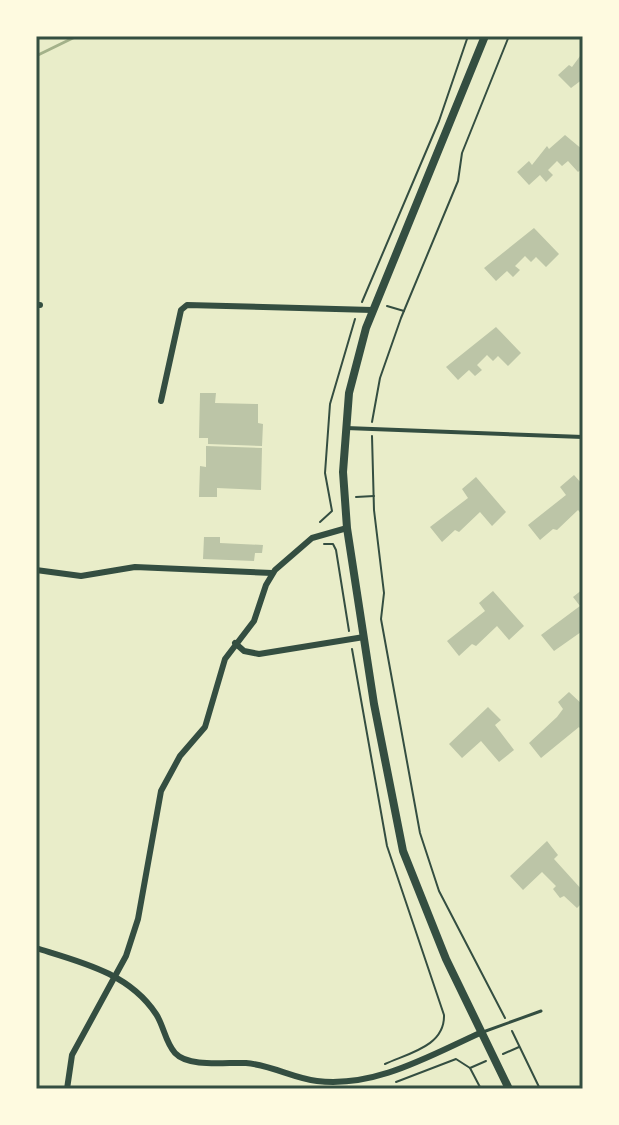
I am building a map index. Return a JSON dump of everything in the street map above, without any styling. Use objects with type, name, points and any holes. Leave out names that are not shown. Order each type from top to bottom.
[{"type":"main road","points":[[485,36],[372,310],[354,368],[343,472],[347,528],[382,753],[403,851],[423,906],[480,1033],[509,1089]]},
{"type":"street","points":[[161,401],[181,310],[187,305],[372,310]]},
{"type":"street","points":[[346,428],[583,437]]},
{"type":"street","points":[[67,1089],[72,1055],[116,975],[138,919],[161,791],[175,764],[205,727],[220,672],[235,643],[254,621],[272,573],[312,538],[347,528]]},
{"type":"street","points":[[36,570],[81,576],[135,567],[272,573]]},
{"type":"street","points":[[235,643],[244,651],[259,654],[364,637]]},
{"type":"street","points":[[36,948],[116,975],[137,991],[158,1016],[176,1054],[188,1061],[261,1064],[315,1081],[351,1082],[389,1073],[480,1033]]},
{"type":"lane","points":[[480,1033],[541,1011]]},
{"type":"path","points":[[363,299],[439,121],[468,36]]},
{"type":"path","points":[[509,36],[462,153],[458,181],[401,318],[380,378],[372,429],[374,510],[384,593],[381,619],[420,833],[439,891],[540,1089]]},
{"type":"path","points":[[320,522],[332,511],[325,473],[330,404],[356,316]]},
{"type":"path","points":[[385,1064],[433,1042],[444,1024]]},
{"type":"path","points":[[396,1082],[456,1059],[470,1068],[481,1089]]},
{"type":"building","points":[[583,52],[583,79],[571,88],[558,75],[569,65],[572,67]]},
{"type":"building","points":[[565,135],[583,150],[583,168],[578,172],[568,161],[562,166],[557,161],[548,170],[553,175],[546,182],[540,175],[529,185],[517,172],[529,161],[532,165],[547,146],[549,149]]},
{"type":"building","points":[[534,228],[559,254],[546,267],[536,257],[531,262],[525,256],[515,266],[520,270],[513,277],[507,271],[496,281],[484,268]]},
{"type":"building","points":[[496,327],[521,353],[508,366],[498,356],[493,361],[487,355],[477,365],[482,370],[475,376],[469,370],[458,380],[446,367]]},
{"type":"building","points":[[200,393],[216,393],[215,403],[258,404],[258,423],[263,424],[262,446],[208,444],[208,438],[199,438]]},
{"type":"building","points":[[206,446],[262,448],[261,490],[217,488],[217,497],[199,497],[200,466],[206,467]]},
{"type":"building","points":[[574,475],[583,485],[583,516],[578,510],[557,530],[553,529],[540,540],[528,525],[566,495],[560,487]]},
{"type":"building","points":[[476,477],[506,512],[492,526],[480,512],[459,532],[455,530],[442,542],[430,527],[468,498],[462,489]]},
{"type":"building","points":[[204,537],[220,537],[220,543],[263,545],[262,553],[255,553],[254,561],[203,559]]},
{"type":"building","points":[[583,589],[581,632],[554,651],[541,635],[580,606],[573,597]]},
{"type":"building","points":[[493,591],[524,626],[509,640],[497,626],[476,646],[472,644],[459,656],[447,641],[485,611],[479,603]]},
{"type":"building","points":[[569,692],[583,705],[583,732],[579,727],[541,758],[529,743],[557,717],[563,709],[558,702]]},
{"type":"building","points":[[488,707],[501,720],[495,725],[514,750],[499,762],[481,741],[462,758],[449,744]]},
{"type":"building","points":[[547,841],[558,855],[554,859],[583,891],[583,902],[577,908],[564,896],[560,898],[553,889],[556,886],[542,872],[523,890],[510,876]]},
{"type":"waterway","points":[[36,56],[77,36]]}]
